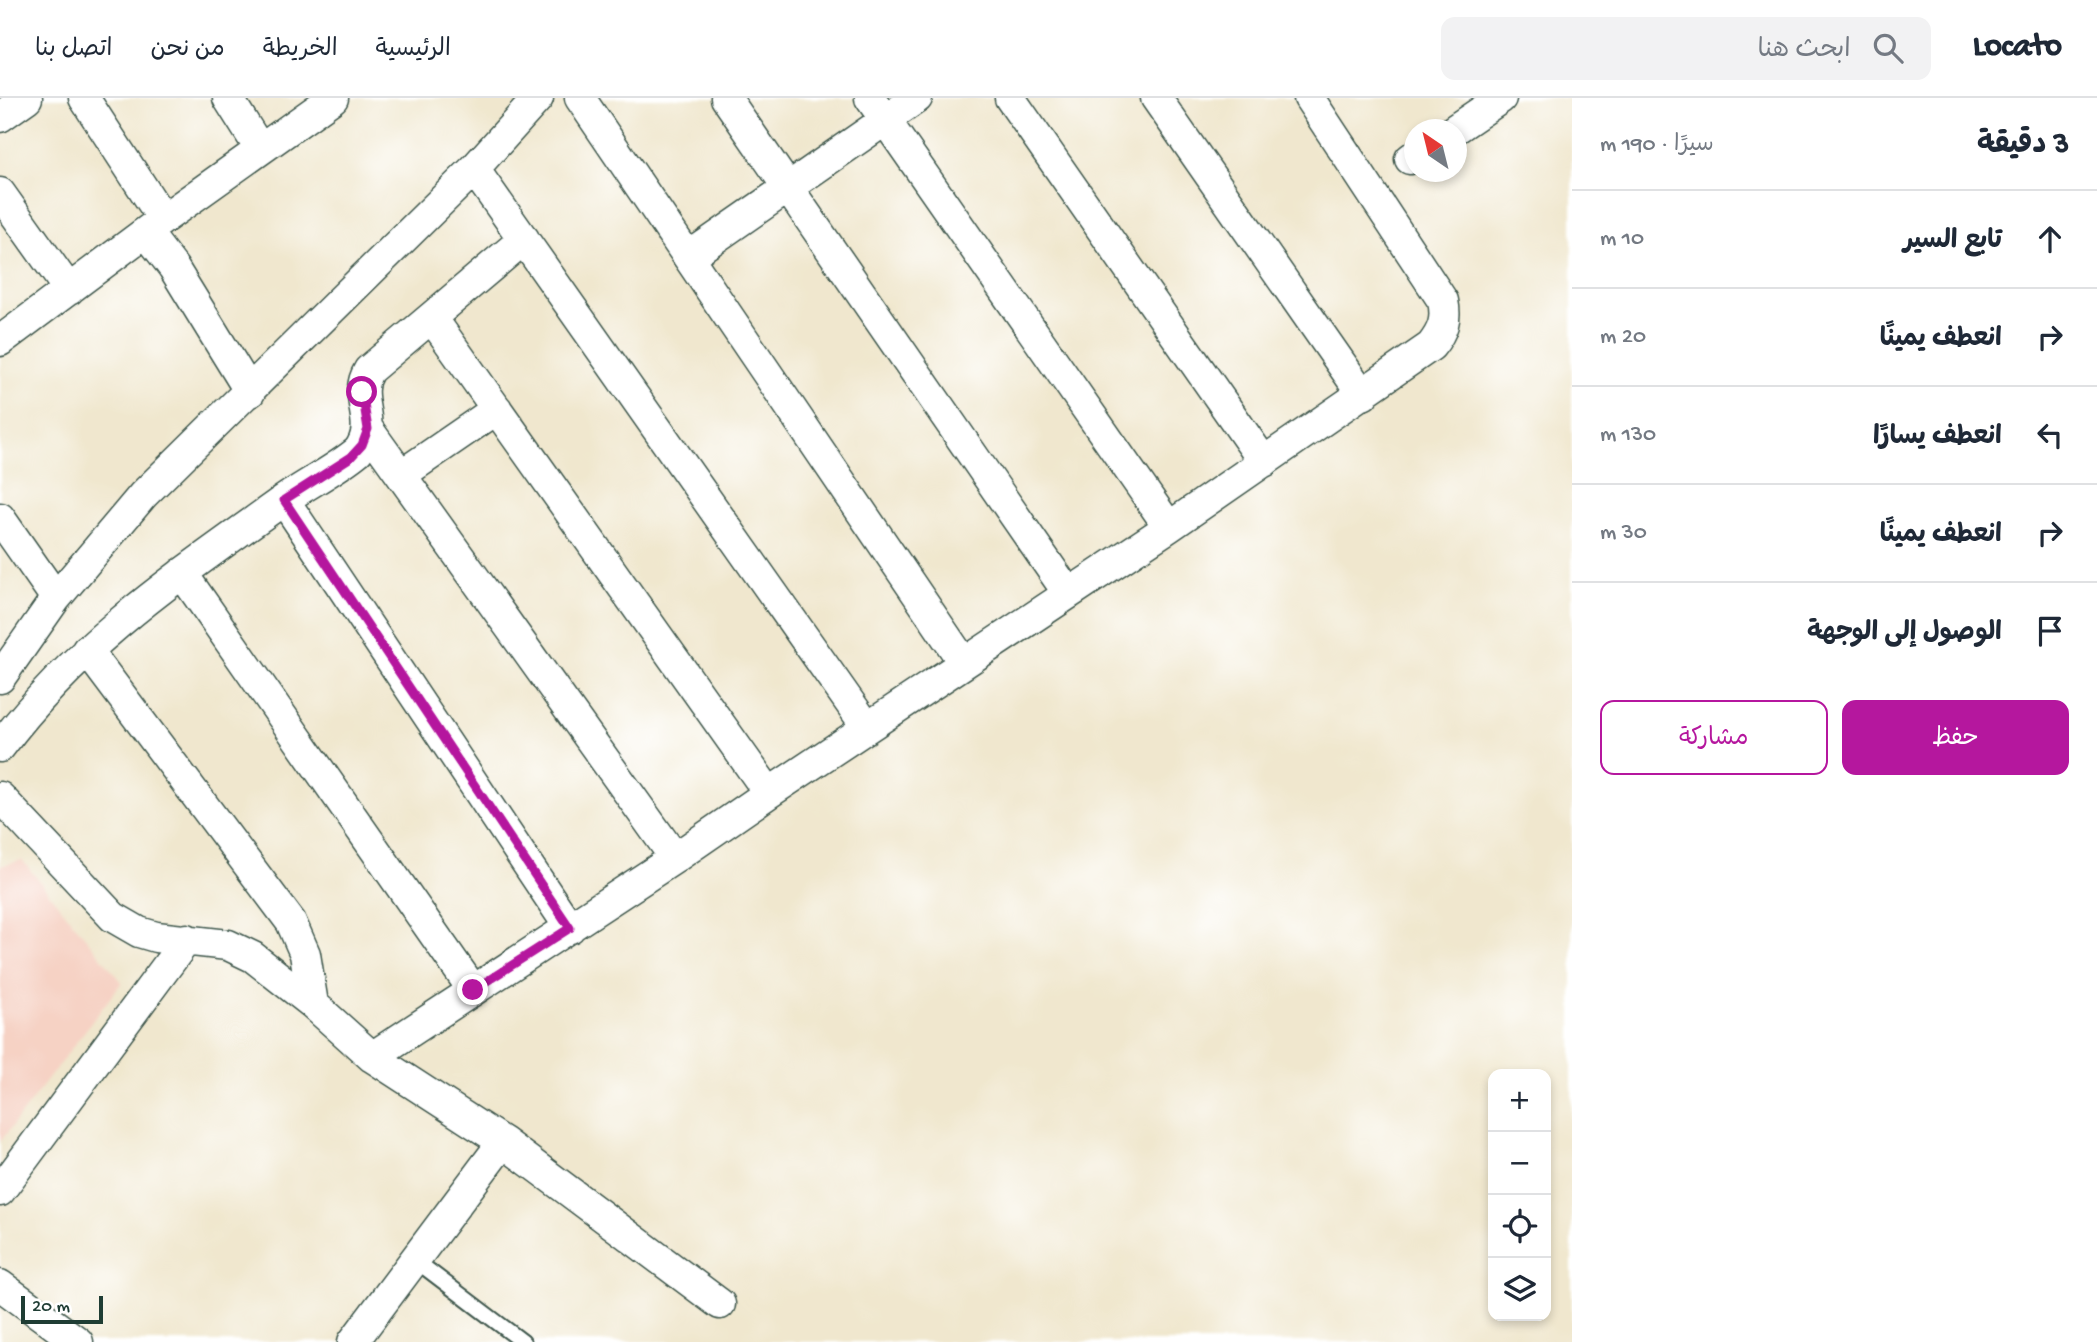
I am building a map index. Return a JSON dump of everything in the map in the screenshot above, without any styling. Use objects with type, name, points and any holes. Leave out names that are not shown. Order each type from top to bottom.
[{"type":"street","points":[[0,117],[27,98]]},
{"type":"street","points":[[84,98],[155,225],[173,267],[250,392]]},
{"type":"street","points":[[228,98],[260,149]]},
{"type":"street","points":[[0,341],[155,225],[333,98]]},
{"type":"street","points":[[0,678],[56,598],[144,495],[474,169],[538,98]]},
{"type":"street","points":[[580,98],[964,663]]},
{"type":"street","points":[[726,98],[1068,593]]},
{"type":"street","points":[[688,257],[789,187],[878,109],[917,98]]},
{"type":"street","points":[[1010,98],[1264,462]]},
{"type":"street","points":[[1156,98],[1363,395]]},
{"type":"street","points":[[372,1057],[570,928],[1169,527],[1431,346],[1444,324],[1445,311],[1438,291],[1309,98]]},
{"type":"street","points":[[1467,121],[1501,98]]},
{"type":"street","points":[[878,109],[1169,527]]},
{"type":"street","points":[[474,169],[867,727]]},
{"type":"street","points":[[0,193],[69,289]]},
{"type":"street","points":[[0,747],[49,689],[132,610],[284,500],[358,451],[368,429],[362,392],[365,376],[374,364],[524,239]]},
{"type":"street","points":[[432,318],[769,793]]},
{"type":"street","points":[[401,475],[497,410]]},
{"type":"street","points":[[368,429],[675,858]]},
{"type":"street","points":[[284,500],[570,928]]},
{"type":"street","points":[[0,518],[56,598]]},
{"type":"street","points":[[182,573],[473,990]]},
{"type":"street","points":[[87,650],[291,922],[305,954],[313,1004]]},
{"type":"street","points":[[0,797],[113,917],[125,925],[156,937],[228,945],[253,957],[313,1004],[372,1057],[503,1142],[720,1304]]},
{"type":"street","points":[[0,1191],[187,939]]},
{"type":"street","points":[[353,1342],[503,1142]]},
{"type":"street","points":[[0,1285],[78,1342]]},
{"type":"lane","points":[[415,1260],[523,1342]]},
{"type":"shaded area","points":[[22,860],[122,982],[0,1142],[0,866]]},
{"type":"route","points":[[362,392],[368,429],[358,451],[284,500],[570,928],[473,990]]}]
